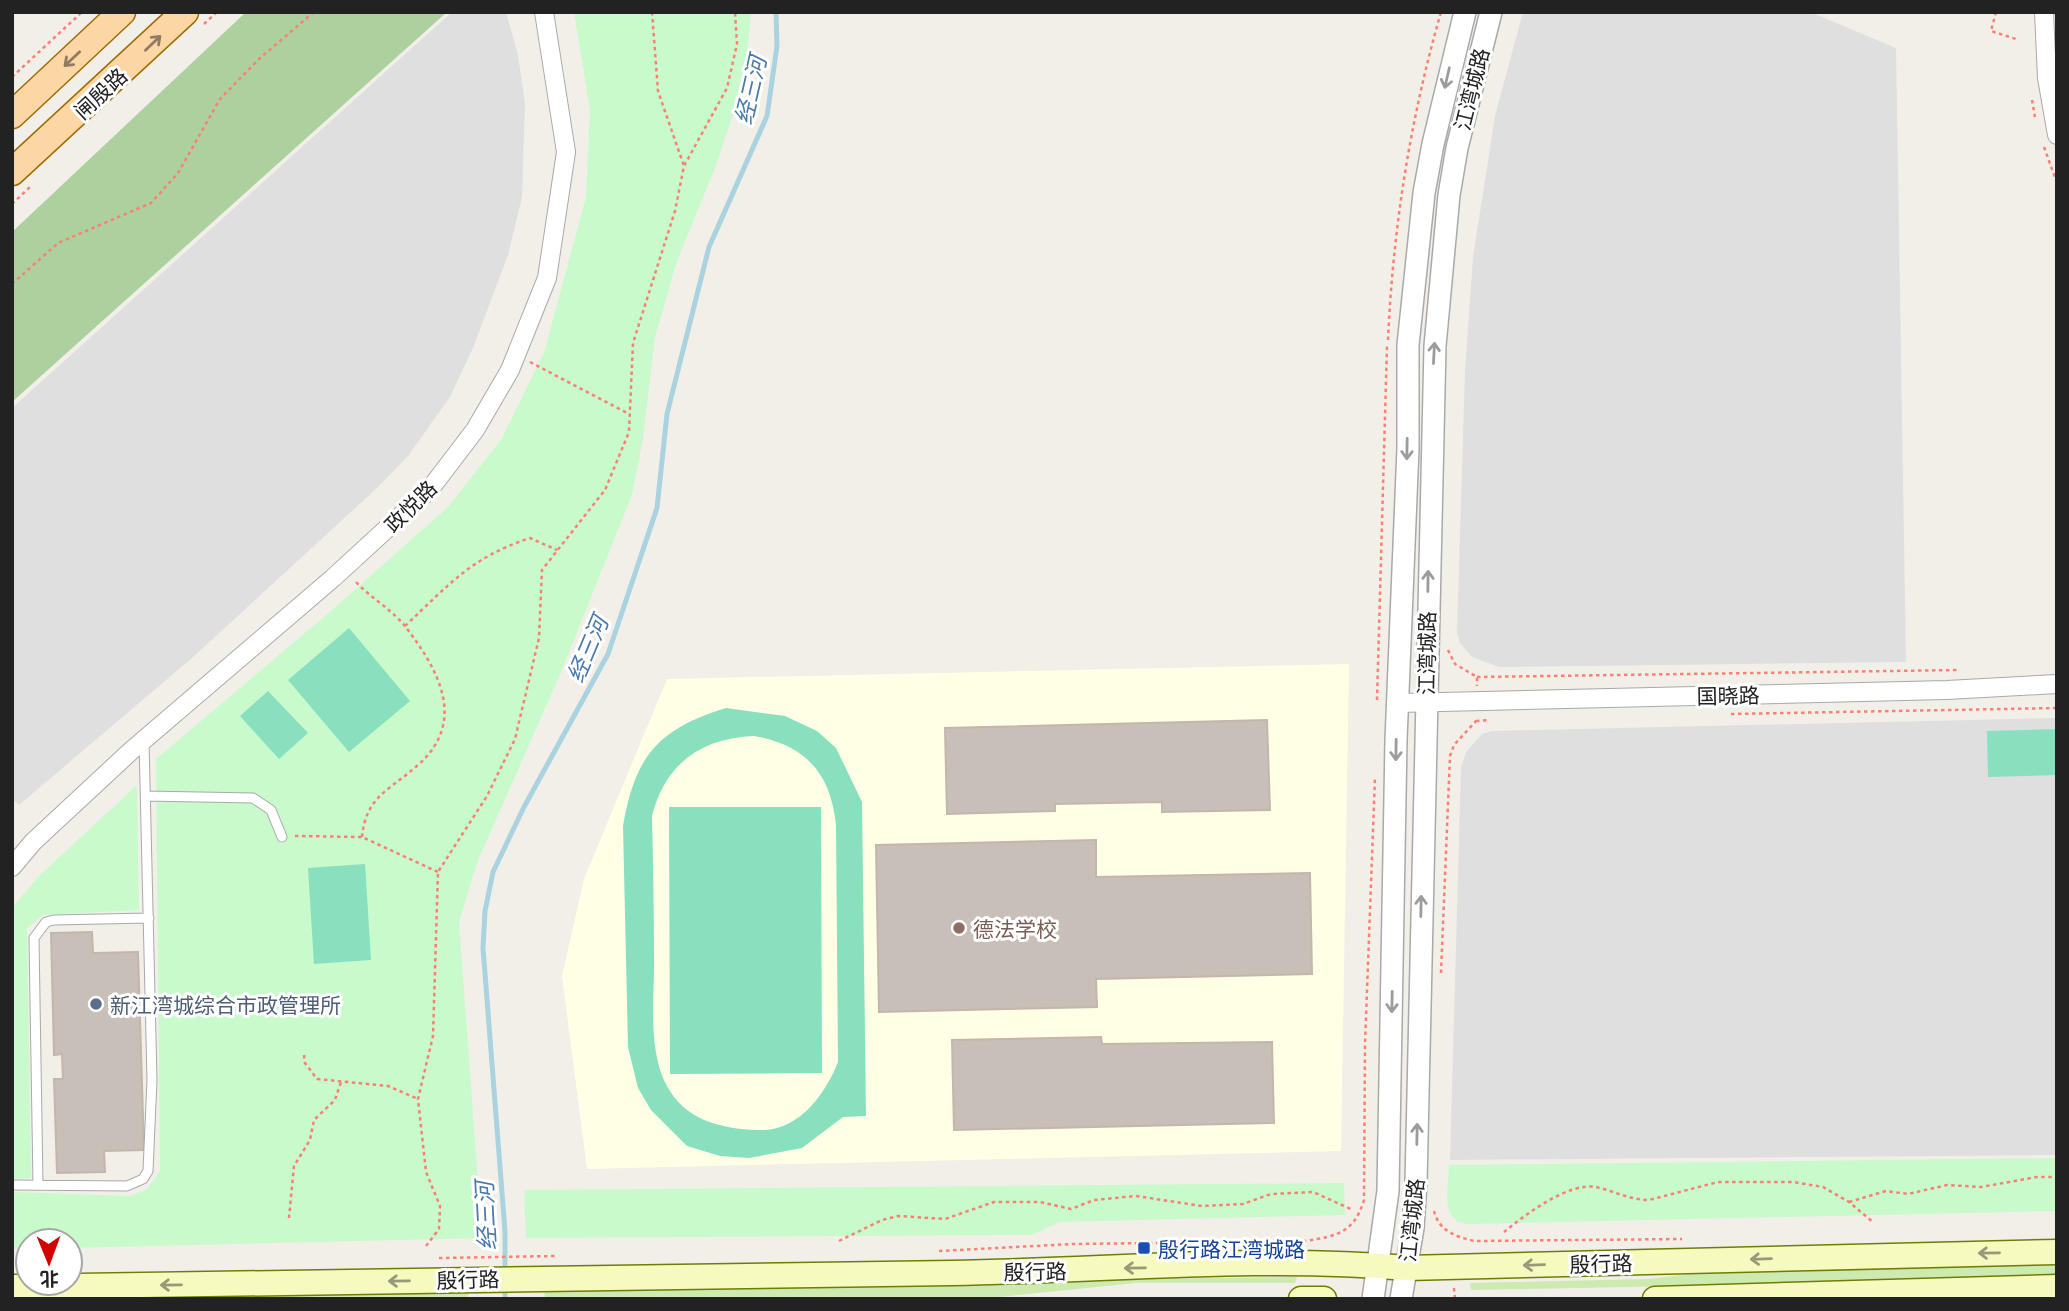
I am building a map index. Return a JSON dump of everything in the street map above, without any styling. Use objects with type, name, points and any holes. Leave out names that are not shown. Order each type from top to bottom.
[{"type":"main road","name":"闸殷路","points":[[12,114],[122,12]]},
{"type":"main road","name":"闸殷路","points":[[12,172],[185,12]]},
{"type":"main road","name":"殷行路","points":[[12,1287],[549,1263],[957,1273],[1306,1263],[1407,1268],[2057,1252]]},
{"type":"main road","points":[[1655,1299],[1948,1295],[2057,1287]]},
{"type":"main road","points":[[1301,1299],[1324,1299]]},
{"type":"street","name":"政悦路","points":[[12,867],[33,842],[144,739],[345,568],[430,489],[475,430],[516,355],[547,278],[566,152],[544,12]]},
{"type":"street","name":"江湾城路","points":[[1373,1299],[1380,1266],[1388,1191],[1408,345],[1418,242],[1433,144],[1465,12]]},
{"type":"street","name":"江湾城路","points":[[1401,1299],[1416,1183],[1434,346],[1443,243],[1457,148],[1491,12]]},
{"type":"street","points":[[2044,12],[2047,78],[2057,135]]},
{"type":"street","name":"国晓路","points":[[1399,703],[2057,684]]},
{"type":"lane","points":[[12,1185],[127,1186],[143,1179],[148,1171],[152,1080],[144,739]]},
{"type":"lane","points":[[146,796],[253,798],[271,810],[282,836]]},
{"type":"lane","points":[[38,1185],[34,938],[46,922],[54,920],[149,918]]},
{"type":"path","points":[[12,77],[82,12]]},
{"type":"path","points":[[12,284],[58,243],[151,203],[178,173],[220,99],[260,58],[314,12]]},
{"type":"path","points":[[652,12],[658,91],[684,166]]},
{"type":"path","points":[[426,1246],[439,1229],[440,1206],[426,1172],[418,1098],[433,1036],[438,872],[487,796],[515,739],[539,638],[542,570],[605,491],[629,432],[633,343],[675,211],[684,166],[727,88],[737,44],[735,12]]},
{"type":"path","points":[[1996,12],[1991,31],[2020,40]]},
{"type":"path","points":[[516,355],[629,414]]},
{"type":"path","points":[[405,626],[470,565],[496,550],[530,538],[557,550]]},
{"type":"path","points":[[345,568],[373,600],[392,610],[420,646],[440,684],[447,708],[440,734],[421,763],[368,808],[362,837]]},
{"type":"path","points":[[1446,647],[1455,664],[1476,677],[1973,670]]},
{"type":"path","points":[[1476,677],[1476,721]]},
{"type":"path","points":[[1730,714],[2057,708]]},
{"type":"path","points":[[1441,975],[1450,756],[1457,741],[1476,721],[1493,719]]},
{"type":"path","points":[[282,836],[362,837],[438,872]]},
{"type":"path","points":[[304,1055],[305,1063],[317,1079],[388,1086],[418,1098]]},
{"type":"path","points":[[289,1218],[294,1166],[310,1140],[314,1120],[335,1100],[341,1082]]},
{"type":"path","points":[[1849,1202],[1886,1191],[1908,1194],[1947,1185],[1980,1187],[2037,1177],[2057,1177]]},
{"type":"path","points":[[1504,1232],[1530,1211],[1576,1189],[1593,1187],[1638,1200],[1649,1200],[1718,1182],[1760,1180],[1823,1187],[1849,1202],[1874,1223]]},
{"type":"path","points":[[839,1241],[882,1220],[898,1216],[945,1219],[994,1202],[1040,1202],[1071,1209],[1094,1200],[1136,1196],[1202,1206],[1243,1204],[1271,1194],[1313,1192],[1353,1210]]},
{"type":"path","points":[[1433,1202],[1440,1225],[1447,1232]]},
{"type":"path","points":[[935,1251],[1073,1244],[1305,1241]]},
{"type":"path","points":[[468,1267],[549,1263]]},
{"type":"shaded area","points":[[452,12],[506,12],[518,55],[525,103],[522,197],[508,255],[473,348],[450,397],[408,456],[377,488],[192,658],[19,805],[12,799],[12,408]]},
{"type":"shaded area","points":[[1523,12],[1810,12],[1896,48],[1906,662],[1499,667],[1472,657],[1460,643],[1457,632],[1465,371],[1473,257],[1495,116]]},
{"type":"shaded area","name":"德法学校","points":[[1349,664],[1341,1151],[587,1169],[562,976],[584,879],[667,679]]},
{"type":"shaded area","points":[[2057,718],[2057,1155],[1450,1160],[1461,767],[1466,752],[1482,734],[1492,731]]},
{"type":"green space","points":[[246,12],[447,12],[12,402],[12,232]]},
{"type":"green space","points":[[574,12],[751,12],[745,78],[715,168],[677,261],[655,337],[643,438],[632,495],[559,677],[478,860],[459,922],[482,1238],[84,1248],[84,1227],[14,1227],[12,1249],[12,1192],[130,1196],[147,1189],[160,1171],[156,759],[331,611],[448,507],[501,440],[544,353],[586,197],[590,110]]},
{"type":"green space","points":[[349,628],[410,701],[349,752],[288,680]]},
{"type":"green space","points":[[268,691],[308,733],[279,759],[240,716]]},
{"type":"green space","points":[[726,708],[785,716],[817,731],[836,748],[862,802],[866,1116],[843,1117],[802,1148],[749,1158],[720,1156],[687,1146],[651,1110],[638,1088],[628,1047],[623,826],[628,802],[643,763],[653,749],[683,725]],"holes":[[[754,736],[788,746],[812,764],[828,790],[833,807],[836,825],[838,1062],[819,1097],[800,1116],[777,1128],[751,1130],[724,1126],[688,1111],[678,1102],[662,1076],[653,1024],[652,816],[658,798],[676,768],[702,748],[735,738]]]},
{"type":"green space","points":[[2057,729],[2057,775],[1988,777],[1987,731]]},
{"type":"green space","points":[[137,785],[139,910],[43,915],[27,928],[31,1178],[12,1179],[12,908],[38,877]]},
{"type":"green space","points":[[669,807],[821,807],[822,1073],[670,1074]]},
{"type":"green space","points":[[365,864],[371,960],[314,964],[308,868]]},
{"type":"green space","points":[[2057,1158],[2057,1211],[1466,1224],[1452,1216],[1447,1200],[1449,1165]]},
{"type":"green space","points":[[1344,1183],[1345,1215],[1060,1222],[1031,1235],[526,1238],[524,1190]]},
{"type":"green space","points":[[2057,1263],[2057,1279],[1471,1290],[1470,1283],[1648,1279],[1732,1269]]},
{"type":"green space","points":[[1297,1277],[1295,1283],[1136,1283],[990,1298],[545,1299],[544,1286]]},
{"type":"green space","points":[[468,1289],[468,1299],[141,1299]]},
{"type":"building","points":[[1267,720],[1270,810],[1162,812],[1162,802],[1055,804],[1055,811],[947,814],[945,728]]},
{"type":"building","points":[[1096,840],[1096,877],[1310,873],[1312,974],[1096,979],[1097,1007],[879,1012],[876,845]]},
{"type":"building","name":"新江湾城综合市政管理所","points":[[92,932],[93,953],[138,952],[144,1150],[104,1151],[105,1172],[57,1173],[54,1079],[63,1079],[62,1054],[54,1055],[51,933]]},
{"type":"building","points":[[1101,1037],[1102,1044],[1272,1042],[1274,1123],[954,1130],[952,1040]]},
{"type":"waterway","name":"经三河","points":[[505,1272],[505,1231],[483,948],[485,911],[493,872],[524,807],[608,654],[657,508],[667,414],[709,247],[767,116],[777,46],[776,12]]},
{"type":"waterway","points":[[2053,12],[2057,13]]},
{"type":"waterway","name":"经三河","points":[[505,1285],[505,1299]]},
{"type":"place","name":"德法学校","points":[[959,928]]},
{"type":"place","name":"新江湾城综合市政管理所","points":[[96,1004]]},
{"type":"place","name":"殷行路江湾城路","points":[[1144,1248]]}]
